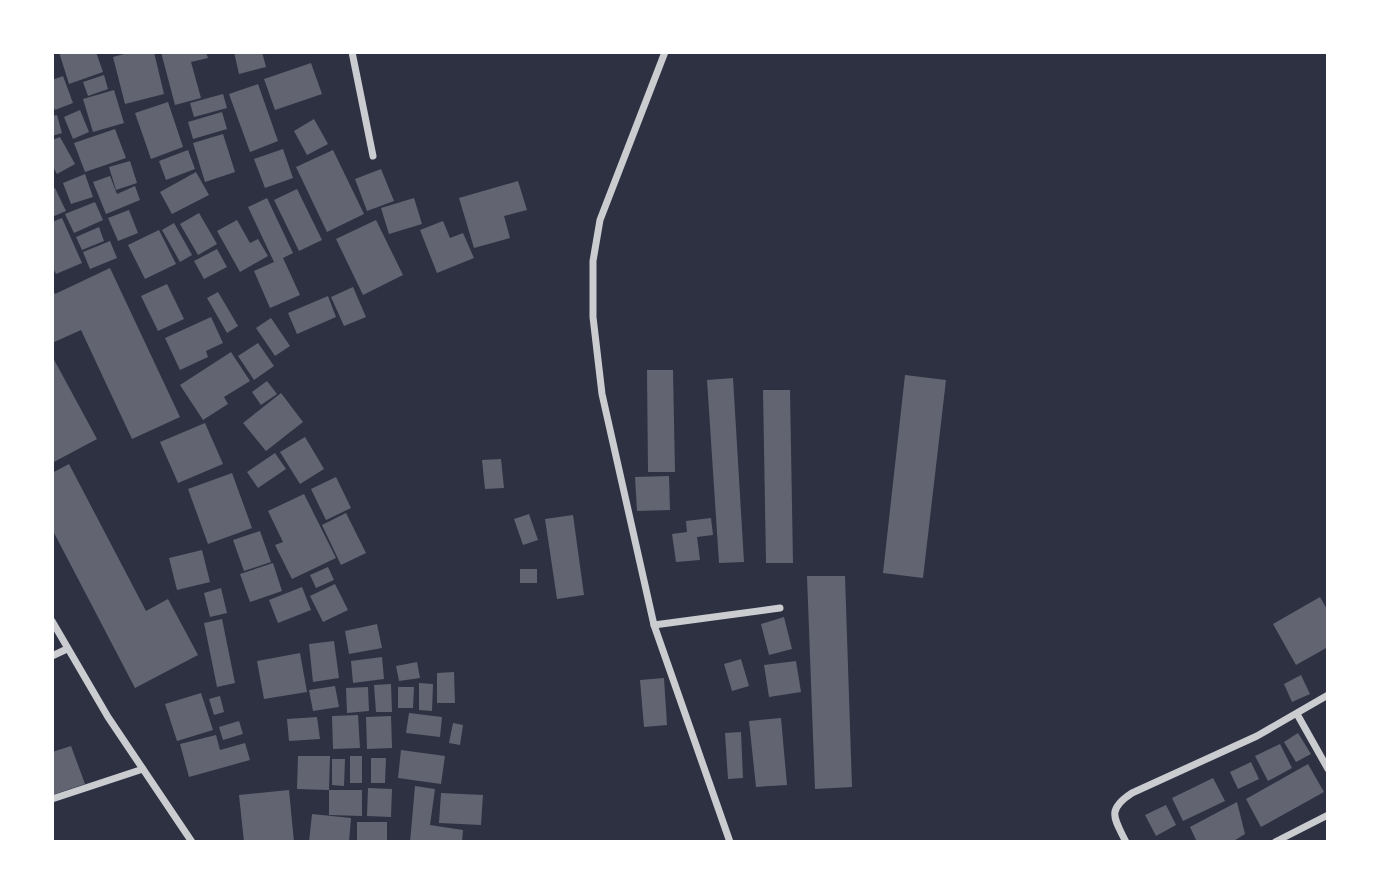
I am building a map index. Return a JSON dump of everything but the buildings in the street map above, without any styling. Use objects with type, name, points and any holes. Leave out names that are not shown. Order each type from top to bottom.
[{"type":"street","points":[[352,52],[373,156]]},
{"type":"street","points":[[666,52],[600,220],[593,261],[593,317],[602,394],[654,625],[730,842]]},
{"type":"street","points":[[654,625],[780,608]]},
{"type":"street","points":[[52,621],[108,717],[192,842]]},
{"type":"street","points":[[52,656],[67,649]]},
{"type":"street","points":[[1126,842],[1114,816],[1114,809],[1120,800],[1207,761],[1328,695]]},
{"type":"street","points":[[1297,714],[1328,769]]},
{"type":"street","points":[[52,799],[143,769]]},
{"type":"street","points":[[1275,842],[1328,815]]}]
